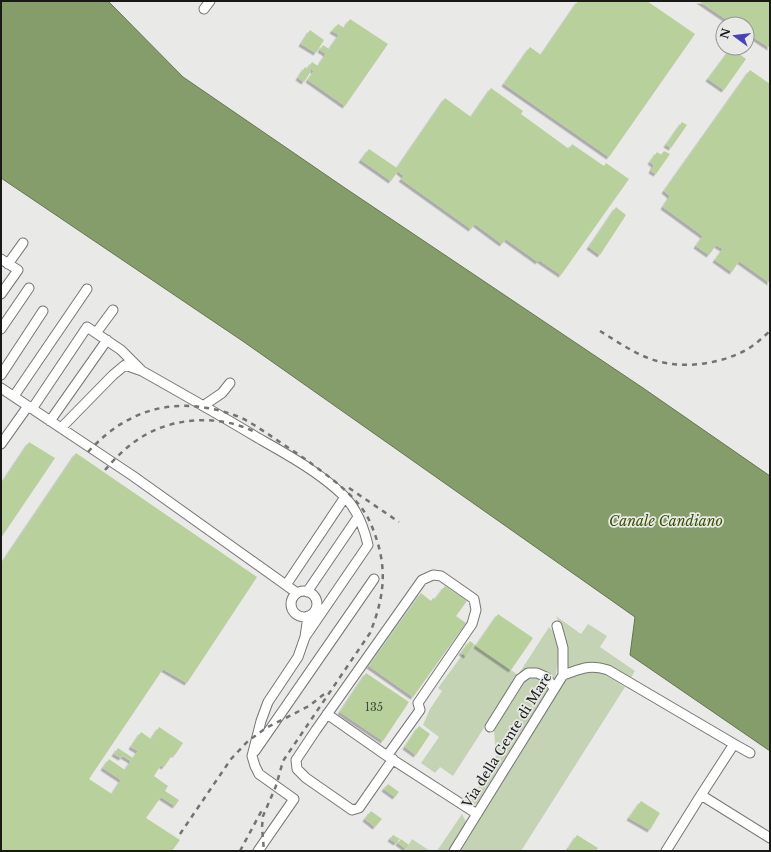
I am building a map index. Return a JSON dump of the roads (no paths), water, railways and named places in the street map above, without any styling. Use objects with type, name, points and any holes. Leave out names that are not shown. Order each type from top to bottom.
[{"type":"street","points":[[204,9],[210,1]]},
{"type":"street","points":[[1,294],[18,270],[5,262],[23,243]]},
{"type":"street","points":[[1,329],[29,288]]},
{"type":"street","points":[[14,396],[87,289]]},
{"type":"street","points":[[96,333],[113,310]]},
{"type":"street","points":[[1,375],[44,311]]},
{"type":"street","points":[[1,444],[30,407],[87,327],[121,350],[142,371]]},
{"type":"street","points":[[50,421],[107,340]]},
{"type":"street","points":[[61,428],[113,375],[125,365],[142,371],[292,458],[328,483],[345,497],[365,529],[368,545],[305,637]]},
{"type":"street","points":[[203,406],[222,394],[230,384]]},
{"type":"street","points":[[1,388],[133,476],[297,593]]},
{"type":"street","points":[[286,585],[345,497]]},
{"type":"street","points":[[307,592],[358,517]]},
{"type":"street","points":[[433,575],[441,576],[474,599],[476,610],[472,624],[418,703],[420,710],[359,808],[352,810],[306,778],[297,769],[296,760],[327,714],[422,580],[433,575]]},
{"type":"street","points":[[252,756],[374,579]]},
{"type":"street","points":[[307,592],[313,595],[316,603],[315,611],[304,617],[297,615],[292,609],[291,600],[297,593],[307,592]]},
{"type":"street","points":[[258,851],[294,799],[259,774],[252,756],[261,721],[268,702],[298,657],[305,637],[308,616]]},
{"type":"street","points":[[557,626],[563,648],[563,674]]},
{"type":"street","name":"Via della Gente di Mare","points":[[454,851],[563,674],[589,666],[608,670],[750,753]]},
{"type":"street","points":[[490,727],[520,680],[528,673],[537,673],[546,677],[554,688]]},
{"type":"street","points":[[327,714],[477,814]]},
{"type":"street","points":[[666,851],[734,744]]},
{"type":"street","points":[[701,795],[770,838]]},
{"type":"water","name":"Canale Candiano","points":[[1,1],[108,1],[183,77],[345,188],[643,388],[770,476],[770,751],[630,655],[635,617],[244,342],[1,178]]},
{"type":"railway","points":[[600,331],[627,348],[642,355],[657,361],[679,365],[714,362],[736,355],[752,346],[770,331]]},
{"type":"railway","points":[[88,452],[103,437],[120,425],[137,416],[173,406],[193,406],[213,409],[234,415],[247,421],[308,461],[343,488],[359,504],[370,522],[380,551],[383,578],[382,591],[375,618],[370,633],[283,761],[276,786],[263,816],[262,827],[264,851]]},
{"type":"railway","points":[[105,470],[122,452],[143,436],[174,424],[208,420],[241,426],[257,433]]},
{"type":"railway","points":[[349,488],[399,522]]},
{"type":"railway","points":[[180,834],[231,759],[248,741],[266,728],[309,706],[328,691]]},
{"type":"railway","points":[[240,851],[262,810]]}]
